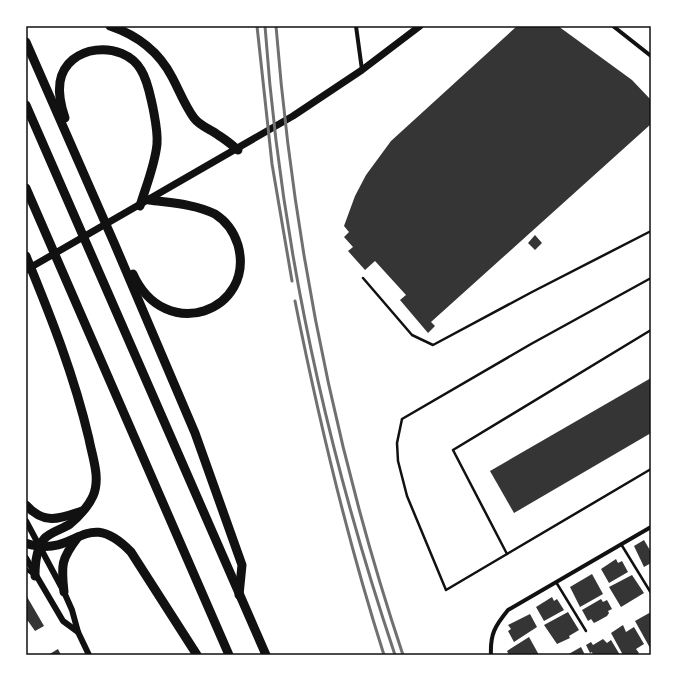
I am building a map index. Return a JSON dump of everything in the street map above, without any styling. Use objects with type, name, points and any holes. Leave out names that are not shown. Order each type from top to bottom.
[{"type":"highway","points":[[110,26],[124,31],[140,40],[158,56],[171,75],[194,118],[203,127],[240,148]]},
{"type":"highway","points":[[26,42],[116,245],[195,433],[242,565],[239,597]]},
{"type":"highway","points":[[79,163],[59,99],[60,81],[68,65],[78,56],[94,49],[112,50],[129,57],[141,69],[149,89],[156,127],[157,143],[155,156],[137,207]]},
{"type":"highway","points":[[26,105],[263,652]]},
{"type":"highway","points":[[26,126],[39,135]]},
{"type":"highway","points":[[26,188],[229,655]]},
{"type":"highway","points":[[116,245],[127,261],[137,283],[157,304],[170,311],[186,314],[205,312],[218,304],[227,295],[235,284],[240,270],[240,253],[236,236],[226,223],[216,215],[204,209],[149,200]]},
{"type":"highway","points":[[26,256],[60,338],[80,401],[96,472],[95,487],[89,502],[83,510],[71,523],[45,538],[40,546],[35,564],[35,576]]},
{"type":"highway","points":[[26,505],[32,512],[51,519],[60,519],[83,510]]},
{"type":"highway","points":[[26,543],[52,547],[90,532],[104,533],[118,539],[131,552],[197,655]]},
{"type":"highway","points":[[64,592],[62,568],[69,549],[78,536]]},
{"type":"main road","points":[[26,270],[240,148],[293,116],[362,70],[420,26]]},
{"type":"street","points":[[356,26],[362,70]]},
{"type":"street","points":[[613,26],[651,56]]},
{"type":"street","points":[[26,521],[64,592],[72,610],[78,632],[89,655]]},
{"type":"street","points":[[491,655],[490,640],[493,632],[508,610],[651,527]]},
{"type":"street","points":[[26,558],[35,576],[63,621],[78,632]]},
{"type":"street","points":[[26,569],[35,576]]},
{"type":"lane","points":[[363,278],[412,335],[433,345],[651,231]]},
{"type":"lane","points":[[651,278],[531,344],[402,419],[397,443],[398,461],[407,496],[446,590],[651,469]]},
{"type":"lane","points":[[507,554],[453,450],[651,330]]},
{"type":"lane","points":[[621,544],[650,592]]},
{"type":"lane","points":[[556,582],[586,631]]},
{"type":"building","points":[[517,26],[558,26],[632,80],[651,100],[651,124],[431,322],[435,326],[428,333],[400,300],[406,295],[375,261],[365,270],[348,251],[353,247],[344,237],[349,232],[344,226],[355,196],[366,175],[391,141]]},
{"type":"building","points":[[535,235],[542,243],[535,250],[528,243]]},
{"type":"building","points":[[651,378],[651,433],[514,513],[490,471]]},
{"type":"building","points":[[644,540],[651,552],[651,563],[644,567],[634,546]]},
{"type":"building","points":[[616,559],[618,563],[622,561],[628,572],[609,583],[601,569]]},
{"type":"building","points":[[592,574],[603,594],[580,607],[570,587]]},
{"type":"building","points":[[632,575],[644,593],[621,607],[609,587]]},
{"type":"building","points":[[26,595],[44,626],[35,631],[28,621],[26,622]]},
{"type":"building","points":[[552,597],[554,601],[557,599],[564,610],[544,621],[536,607]]},
{"type":"building","points":[[601,599],[603,602],[607,600],[612,609],[608,611],[609,613],[607,616],[594,623],[591,619],[588,621],[582,610]]},
{"type":"building","points":[[568,612],[579,630],[569,636],[570,638],[557,644],[544,625]]},
{"type":"building","points":[[651,612],[651,647],[650,648],[635,621]]},
{"type":"building","points":[[530,614],[537,627],[514,642],[508,631],[511,629],[508,625]]},
{"type":"building","points":[[623,625],[626,632],[634,627],[644,644],[636,649],[639,653],[636,655],[623,655],[611,633]]},
{"type":"building","points":[[529,637],[539,655],[509,655],[507,651]]},
{"type":"building","points":[[603,639],[607,643],[611,640],[620,655],[593,655],[592,652],[590,653],[586,645],[591,642],[593,645]]},
{"type":"building","points":[[581,647],[585,655],[567,655]]},
{"type":"building","points":[[58,649],[61,655],[48,655]]},
{"type":"railway","points":[[257,26],[272,164],[292,281]]},
{"type":"railway","points":[[265,26],[272,106],[282,186],[310,345],[348,501],[395,655]]},
{"type":"railway","points":[[276,26],[293,186],[320,344],[337,423],[357,501],[403,655]]},
{"type":"railway","points":[[295,301],[314,391],[346,524],[384,655]]}]
